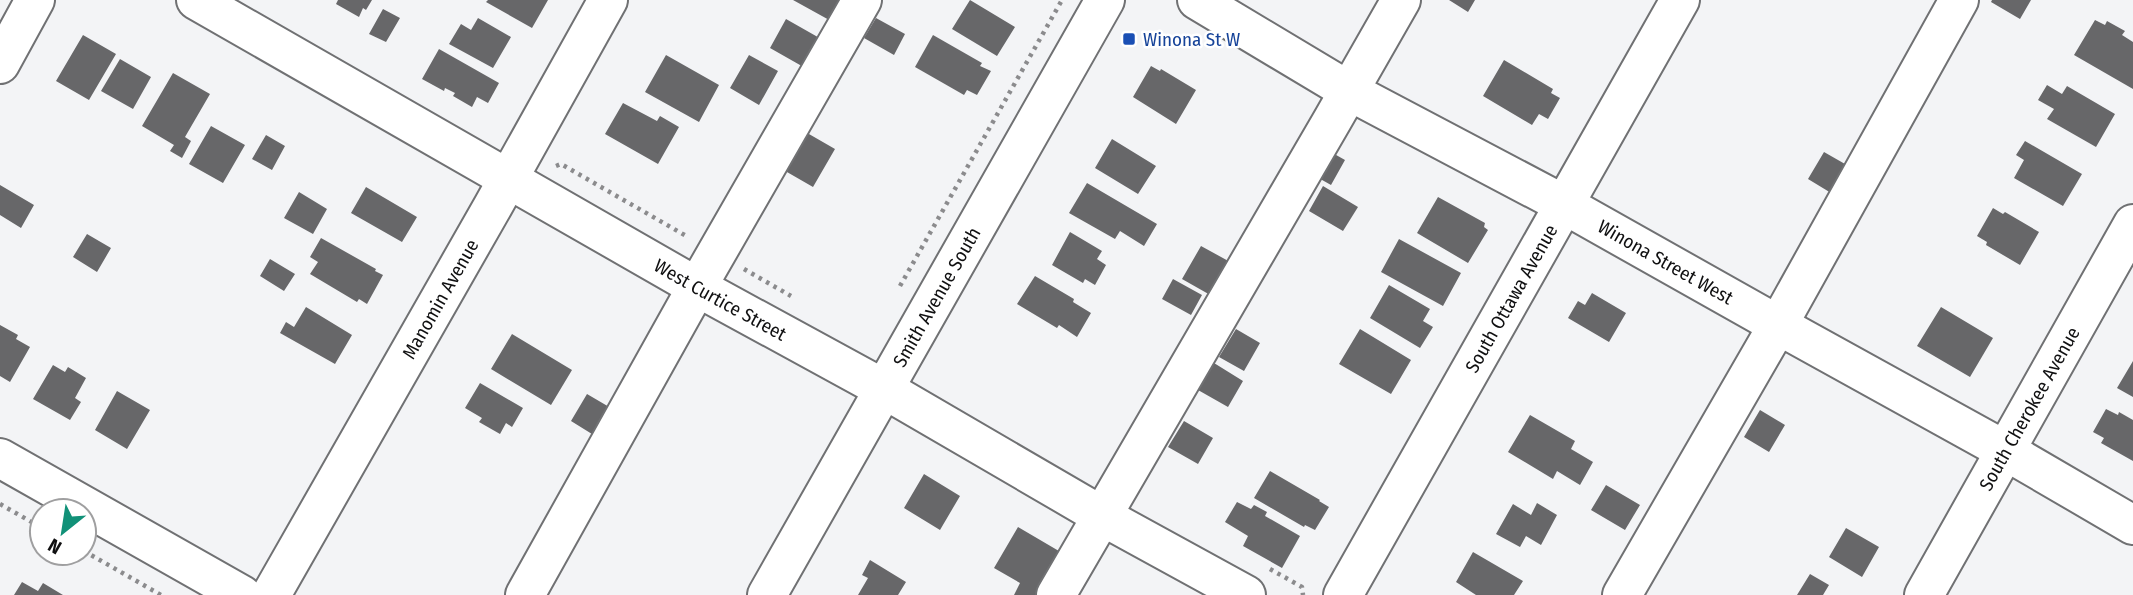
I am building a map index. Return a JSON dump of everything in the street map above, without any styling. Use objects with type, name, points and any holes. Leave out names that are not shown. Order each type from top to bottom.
[{"type":"street","points":[[0,64],[35,0]]},
{"type":"street","name":"West Curtice Street","points":[[195,0],[697,287],[884,389],[1102,516],[1246,595]]},
{"type":"street","name":"Manomin Avenue","points":[[271,595],[608,0]]},
{"type":"street","points":[[525,595],[697,287],[862,0]]},
{"type":"street","name":"Smith Avenue South","points":[[767,595],[1105,0]]},
{"type":"street","name":"Winona Street West","points":[[1197,0],[1349,91],[1565,205],[2006,451],[2133,525]]},
{"type":"street","points":[[1056,595],[1401,0]]},
{"type":"street","name":"South Ottawa Avenue","points":[[1343,595],[1680,0]]},
{"type":"street","points":[[1622,595],[1778,325],[1959,0]]},
{"type":"street","name":"South Cherokee Avenue","points":[[1924,595],[2133,224]]},
{"type":"street","points":[[0,458],[242,595]]},
{"type":"path","points":[[896,292],[1062,0]]},
{"type":"path","points":[[0,504],[28,520]]},
{"type":"path","points":[[98,559],[161,595]]},
{"type":"building","points":[[338,0],[372,0],[366,10],[363,8],[359,17],[336,4]]},
{"type":"building","points":[[548,0],[532,28],[486,2]]},
{"type":"building","points":[[793,0],[843,0],[831,21]]},
{"type":"building","points":[[970,0],[1015,27],[997,56],[952,29]]},
{"type":"building","points":[[1449,0],[1475,0],[1468,12]]},
{"type":"building","points":[[2031,0],[2020,19],[1991,2]]},
{"type":"building","points":[[383,9],[400,18],[386,42],[369,34]]},
{"type":"building","points":[[478,18],[511,37],[493,68],[449,44],[461,24],[471,30]]},
{"type":"building","points":[[876,18],[905,34],[894,55],[864,38]]},
{"type":"building","points":[[786,19],[823,40],[807,69],[770,48]]},
{"type":"building","points":[[2095,20],[2105,25],[2107,21],[2125,31],[2122,35],[2133,42],[2133,89],[2074,55]]},
{"type":"building","points":[[83,35],[116,54],[89,100],[56,81]]},
{"type":"building","points":[[933,35],[991,71],[977,95],[967,90],[964,95],[915,67]]},
{"type":"building","points":[[439,49],[499,83],[488,103],[477,97],[472,107],[453,96],[455,93],[445,88],[444,91],[422,79]]},
{"type":"building","points":[[666,55],[719,85],[699,122],[645,92]]},
{"type":"building","points":[[749,55],[778,71],[759,105],[730,88]]},
{"type":"building","points":[[120,59],[151,77],[133,109],[101,91]]},
{"type":"building","points":[[1504,60],[1553,89],[1551,93],[1560,98],[1548,119],[1539,114],[1532,125],[1483,96]]},
{"type":"building","points":[[1151,66],[1196,90],[1176,124],[1133,97]]},
{"type":"building","points":[[173,73],[210,94],[185,137],[191,141],[182,158],[170,151],[174,145],[142,126]]},
{"type":"building","points":[[2047,85],[2062,94],[2067,86],[2115,114],[2096,147],[2047,119],[2054,109],[2038,100]]},
{"type":"building","points":[[623,103],[657,121],[660,116],[679,127],[658,164],[605,134]]},
{"type":"building","points":[[211,126],[245,145],[223,183],[189,164]]},
{"type":"building","points":[[802,130],[835,149],[813,187],[780,168]]},
{"type":"building","points":[[266,135],[285,146],[272,170],[252,159]]},
{"type":"building","points":[[1112,139],[1156,166],[1138,194],[1095,168]]},
{"type":"building","points":[[2025,141],[2082,174],[2063,206],[2014,178],[2024,160],[2016,155]]},
{"type":"building","points":[[1329,151],[1345,160],[1331,185],[1315,176]]},
{"type":"building","points":[[1824,152],[1852,168],[1836,196],[1808,179]]},
{"type":"building","points":[[1087,183],[1157,224],[1144,246],[1120,231],[1115,239],[1069,213]]},
{"type":"building","points":[[0,185],[34,205],[21,228],[0,215]]},
{"type":"building","points":[[1323,186],[1358,207],[1343,231],[1309,211]]},
{"type":"building","points":[[366,187],[417,217],[402,242],[351,213]]},
{"type":"building","points":[[299,192],[327,209],[313,234],[284,218]]},
{"type":"building","points":[[1438,197],[1485,223],[1484,227],[1488,230],[1468,263],[1417,233]]},
{"type":"building","points":[[1993,208],[2039,232],[2020,265],[1986,245],[1987,242],[1977,236]]},
{"type":"building","points":[[1070,232],[1102,251],[1097,259],[1106,265],[1095,285],[1085,279],[1083,283],[1052,265]]},
{"type":"building","points":[[87,234],[111,248],[97,272],[73,257]]},
{"type":"building","points":[[321,238],[383,275],[367,304],[359,299],[357,302],[310,274],[318,262],[310,257]]},
{"type":"building","points":[[1399,239],[1461,273],[1443,306],[1381,272]]},
{"type":"building","points":[[1201,246],[1232,263],[1212,296],[1182,279]]},
{"type":"building","points":[[270,259],[295,274],[284,291],[260,276]]},
{"type":"building","points":[[1035,276],[1074,299],[1073,302],[1091,313],[1077,337],[1017,304]]},
{"type":"building","points":[[1173,279],[1202,295],[1191,315],[1162,299]]},
{"type":"building","points":[[1389,285],[1430,309],[1423,321],[1433,327],[1420,348],[1370,318]]},
{"type":"building","points":[[1592,293],[1626,313],[1609,342],[1568,318],[1578,301],[1585,305]]},
{"type":"building","points":[[306,307],[352,335],[335,364],[280,333],[286,322],[294,327]]},
{"type":"building","points":[[1941,307],[1993,338],[1970,377],[1917,346]]},
{"type":"building","points":[[0,325],[18,335],[16,339],[30,347],[10,382],[0,376]]},
{"type":"building","points":[[1236,329],[1260,343],[1244,371],[1219,357]]},
{"type":"building","points":[[1360,329],[1411,360],[1391,394],[1339,364]]},
{"type":"building","points":[[512,334],[572,370],[551,405],[491,369]]},
{"type":"building","points":[[2133,361],[2133,397],[2117,388]]},
{"type":"building","points":[[1214,363],[1243,381],[1228,407],[1198,390]]},
{"type":"building","points":[[53,365],[65,372],[68,367],[86,378],[75,398],[81,402],[70,420],[33,399]]},
{"type":"building","points":[[480,383],[523,408],[512,427],[506,423],[500,434],[479,422],[482,418],[465,408]]},
{"type":"building","points":[[117,391],[150,410],[127,449],[95,430]]},
{"type":"building","points":[[587,394],[616,411],[600,439],[571,421]]},
{"type":"building","points":[[2106,409],[2118,415],[2119,412],[2133,420],[2133,461],[2101,443],[2104,438],[2093,432]]},
{"type":"building","points":[[1760,410],[1785,425],[1769,452],[1744,437]]},
{"type":"building","points":[[1530,415],[1575,441],[1571,449],[1593,462],[1580,485],[1557,471],[1553,479],[1508,452]]},
{"type":"building","points":[[1184,421],[1213,438],[1198,464],[1168,447]]},
{"type":"building","points":[[1270,471],[1329,507],[1315,530],[1305,525],[1304,527],[1254,498]]},
{"type":"building","points":[[924,474],[960,496],[940,530],[904,508]]},
{"type":"building","points":[[1606,485],[1640,505],[1625,530],[1591,510]]},
{"type":"building","points":[[1237,502],[1251,509],[1254,505],[1267,512],[1265,516],[1300,536],[1282,568],[1243,546],[1248,536],[1225,522]]},
{"type":"building","points":[[1537,503],[1557,515],[1541,545],[1526,536],[1520,547],[1496,534],[1513,504],[1531,515]]},
{"type":"building","points":[[1018,527],[1064,554],[1040,595],[1014,595],[1020,583],[994,568]]},
{"type":"building","points":[[1846,528],[1879,547],[1862,577],[1829,557]]},
{"type":"building","points":[[1473,552],[1523,581],[1514,595],[1476,595],[1456,582]]},
{"type":"building","points":[[870,560],[906,582],[898,595],[858,595],[868,578],[862,575]]},
{"type":"building","points":[[1810,574],[1829,585],[1823,595],[1797,595]]},
{"type":"building","points":[[22,582],[38,591],[43,583],[63,595],[14,595]]},
{"type":"place","name":"Winona St W","points":[[1129,39]]}]
